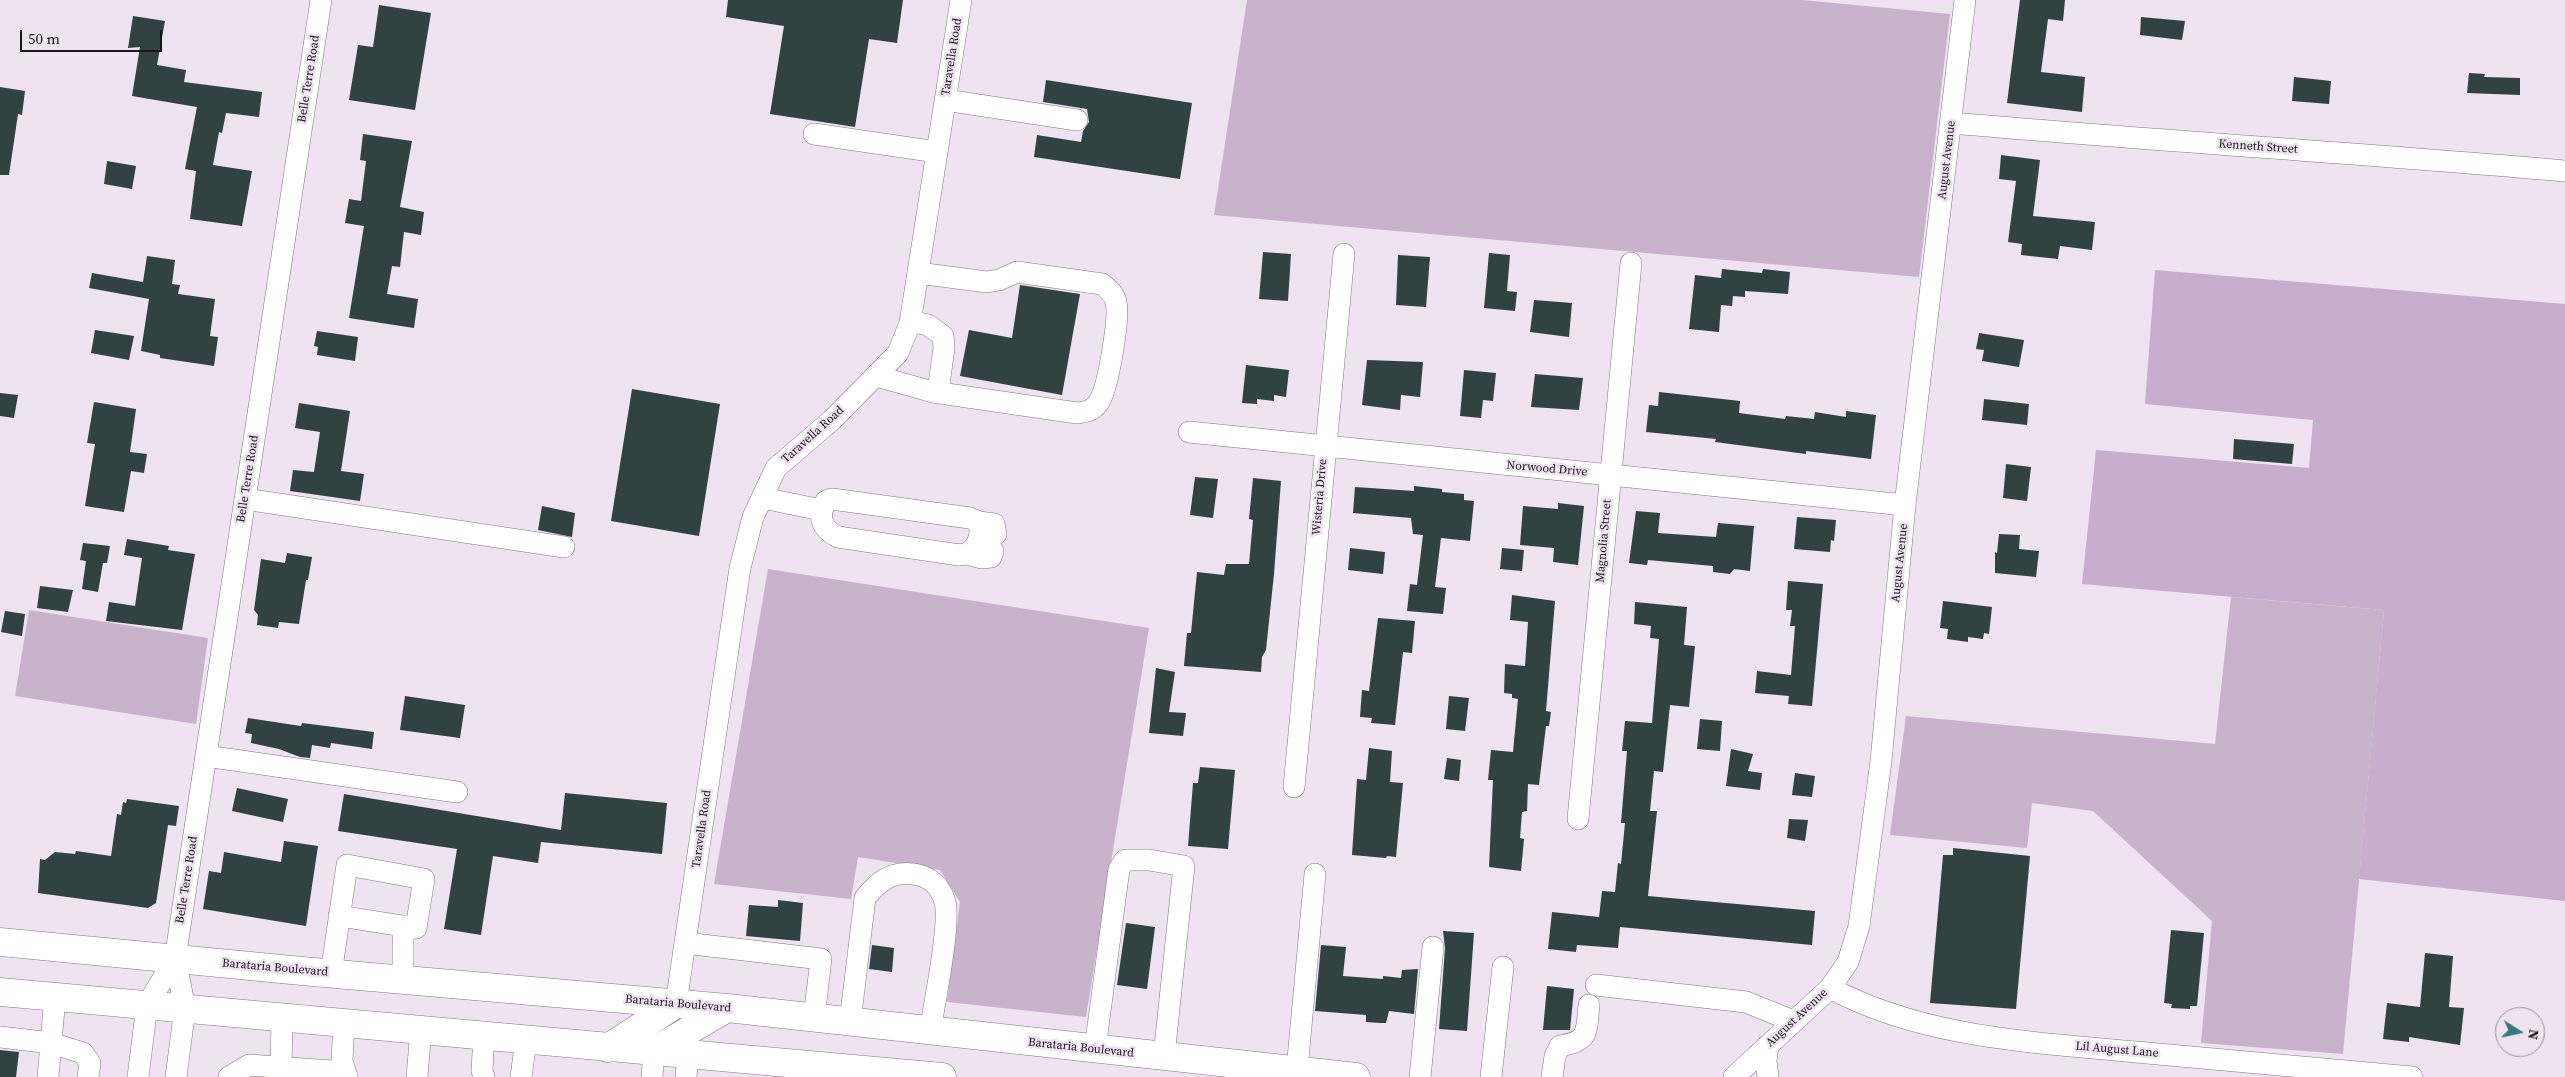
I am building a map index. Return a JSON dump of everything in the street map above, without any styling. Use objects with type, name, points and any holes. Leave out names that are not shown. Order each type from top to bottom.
[{"type":"main road","name":"Barataria Boulevard","points":[[0,942],[332,974],[727,1008],[1356,1077]]},
{"type":"main road","points":[[0,992],[344,1022],[608,1048],[653,1064],[942,1077]]},
{"type":"main road","points":[[608,1048],[676,1004]]},
{"type":"main road","points":[[653,1064],[727,1008]]},
{"type":"street","name":"Belle Terre Road","points":[[175,959],[321,0]]},
{"type":"street","name":"Taravella Road","points":[[676,1004],[740,568],[753,517],[776,468],[832,420],[898,353],[910,321],[961,0]]},
{"type":"street","name":"August Avenue","points":[[1734,1077],[1830,988],[1848,962],[1859,926],[1881,761],[1905,505],[1952,123],[1965,0]]},
{"type":"street","points":[[945,100],[1077,120]]},
{"type":"street","name":"Kenneth Street","points":[[1952,123],[2159,141],[2386,155],[2565,172]]},
{"type":"street","points":[[814,134],[937,152]]},
{"type":"street","name":"Wisteria Drive","points":[[1294,787],[1344,254]]},
{"type":"street","name":"Magnolia Street","points":[[1578,819],[1631,264]]},
{"type":"street","points":[[876,376],[938,392],[1078,413],[1088,412],[1100,400],[1111,361],[1116,302],[1111,290],[1102,284],[1038,273],[1017,272],[999,280],[987,282],[918,273]]},
{"type":"street","points":[[910,321],[928,326],[943,336],[944,348],[938,392]]},
{"type":"street","name":"Norwood Drive","points":[[1189,432],[1325,448],[1905,505]]},
{"type":"street","points":[[763,498],[821,510]]},
{"type":"street","points":[[245,499],[564,546]]},
{"type":"street","points":[[832,499],[970,518],[978,522],[994,524],[994,543],[991,557],[986,558],[838,537],[827,531],[822,524],[821,510],[826,501],[832,499]]},
{"type":"street","points":[[967,554],[978,542],[981,531],[978,522]]},
{"type":"street","points":[[206,756],[457,792]]},
{"type":"street","points":[[1095,1049],[1119,869],[1125,860],[1149,860],[1184,866],[1164,1056]]},
{"type":"street","points":[[332,974],[339,916],[346,865],[424,879],[416,928],[339,916]]},
{"type":"street","points":[[850,1022],[865,898],[878,882],[904,872],[918,874],[932,880],[941,891],[946,904],[945,927],[930,1031]]},
{"type":"street","points":[[1297,1070],[1315,874]]},
{"type":"street","points":[[403,980],[404,926]]},
{"type":"street","points":[[685,943],[821,959],[814,1018]]},
{"type":"street","points":[[1420,1077],[1433,947]]},
{"type":"street","points":[[138,1077],[147,1005],[175,959]]},
{"type":"street","points":[[175,959],[185,1008],[176,1077]]},
{"type":"street","points":[[1491,1077],[1502,966]]},
{"type":"street","points":[[1596,985],[1746,1002],[1793,1021]]},
{"type":"street","name":"Lil August Lane","points":[[1830,988],[1854,1001],[1911,1022],[2004,1040],[2412,1077]]},
{"type":"street","points":[[48,1077],[55,997]]},
{"type":"street","points":[[1552,1077],[1554,1056],[1560,1046],[1576,1043],[1586,1034],[1589,1005]]},
{"type":"street","points":[[279,1072],[282,1017]]},
{"type":"street","points":[[229,1077],[248,1065],[279,1072],[346,1074],[342,1062],[344,1022]]},
{"type":"street","points":[[418,1077],[421,1030]]},
{"type":"street","points":[[484,1035],[482,1071],[484,1077]]},
{"type":"street","points":[[0,1037],[51,1043],[83,1053],[90,1064],[88,1077]]},
{"type":"street","points":[[521,1077],[526,1040]]},
{"type":"street","points":[[1768,1044],[1766,1061],[1768,1077]]},
{"type":"shaded area","points":[[1247,0],[1802,0],[1950,14],[1919,277],[1214,215]]},
{"type":"shaded area","points":[[2155,270],[2565,304],[2565,901],[2359,879],[2384,610],[2082,584],[2096,450],[2309,468],[2313,420],[2145,404]]},
{"type":"shaded area","points":[[768,569],[1149,628],[1086,1017],[947,1002],[960,902],[940,870],[858,857],[851,899],[714,884]]},
{"type":"shaded area","points":[[2231,597],[2384,610],[2343,1054],[2201,1043],[2212,921],[2093,811],[2032,803],[2027,848],[1890,835],[1906,716],[2215,744]]},
{"type":"shaded area","points":[[29,610],[208,638],[196,724],[15,696]]},
{"type":"building","points":[[728,0],[903,0],[897,43],[869,39],[855,127],[770,114],[784,26],[726,17]]},
{"type":"building","points":[[2020,0],[2065,0],[2063,21],[2048,19],[2041,72],[2085,77],[2082,112],[2007,103]]},
{"type":"building","points":[[379,5],[431,13],[415,110],[349,100],[358,45],[373,47]]},
{"type":"building","points":[[133,16],[165,21],[157,65],[186,70],[184,82],[262,92],[259,117],[226,113],[222,133],[219,132],[213,165],[252,171],[242,226],[190,219],[196,171],[185,169],[197,107],[132,96],[140,47],[128,48]]},
{"type":"building","points":[[2141,17],[2185,21],[2182,40],[2140,35]]},
{"type":"building","points":[[2469,73],[2485,74],[2484,77],[2520,78],[2520,95],[2467,93]]},
{"type":"building","points":[[2294,77],[2331,81],[2329,104],[2292,101]]},
{"type":"building","points":[[1046,80],[1192,103],[1180,179],[1034,157],[1037,135],[1081,142],[1083,131],[1089,122],[1087,109],[1043,102]]},
{"type":"building","points":[[0,87],[25,91],[22,115],[18,114],[9,175],[0,175]]},
{"type":"building","points":[[363,134],[412,141],[400,207],[424,212],[421,235],[404,232],[400,267],[392,266],[387,294],[418,299],[414,328],[349,318],[364,226],[345,223],[349,199],[361,201],[366,161],[360,160]]},
{"type":"building","points":[[2001,155],[2040,160],[2033,216],[2095,222],[2092,250],[2060,246],[2058,259],[2021,255],[2022,244],[2008,242],[2016,181],[1999,179]]},
{"type":"building","points":[[107,161],[136,166],[132,189],[104,184]]},
{"type":"building","points":[[1263,252],[1291,254],[1288,301],[1259,299]]},
{"type":"building","points":[[1489,253],[1510,255],[1507,291],[1517,292],[1515,311],[1484,308]]},
{"type":"building","points":[[1398,255],[1430,257],[1426,307],[1396,305]]},
{"type":"building","points":[[147,256],[175,260],[172,284],[180,285],[178,294],[215,299],[210,336],[218,337],[214,366],[160,358],[160,355],[141,351],[149,299],[89,288],[92,273],[143,282]]},
{"type":"building","points":[[1722,269],[1762,273],[1763,269],[1790,272],[1788,294],[1745,291],[1745,297],[1733,296],[1732,306],[1721,305],[1719,332],[1689,329],[1695,275],[1721,278]]},
{"type":"building","points":[[1020,285],[1080,294],[1062,395],[960,376],[969,330],[1012,338]]},
{"type":"building","points":[[1534,300],[1572,303],[1569,337],[1530,332]]},
{"type":"building","points":[[95,330],[134,336],[129,360],[91,353]]},
{"type":"building","points":[[317,331],[358,337],[355,361],[317,355],[318,347],[314,346]]},
{"type":"building","points":[[1979,333],[2024,340],[2019,367],[1982,361],[1984,350],[1976,349]]},
{"type":"building","points":[[1367,360],[1423,362],[1420,397],[1401,395],[1400,410],[1362,405]]},
{"type":"building","points":[[1246,365],[1289,370],[1286,397],[1274,395],[1274,401],[1257,399],[1257,404],[1242,403]]},
{"type":"building","points":[[1464,370],[1496,373],[1493,401],[1483,400],[1481,418],[1460,416]]},
{"type":"building","points":[[1535,374],[1583,378],[1579,410],[1531,407]]},
{"type":"building","points":[[632,389],[720,404],[699,536],[611,521]]},
{"type":"building","points":[[1659,392],[1740,401],[1739,413],[1785,419],[1786,416],[1814,419],[1815,412],[1846,417],[1846,411],[1876,415],[1871,459],[1806,451],[1806,454],[1715,442],[1716,439],[1646,432],[1649,405],[1658,406]]},
{"type":"building","points":[[0,393],[18,395],[14,418],[0,416]]},
{"type":"building","points":[[1984,399],[2029,404],[2027,425],[1982,420]]},
{"type":"building","points":[[94,402],[136,409],[130,452],[147,454],[144,473],[131,471],[124,512],[85,506],[95,444],[87,443]]},
{"type":"building","points":[[299,403],[350,411],[341,471],[364,474],[360,501],[290,491],[293,470],[314,472],[320,432],[295,428]]},
{"type":"building","points":[[2234,439],[2294,444],[2292,464],[2233,459]]},
{"type":"building","points":[[2006,464],[2031,467],[2027,501],[2003,498]]},
{"type":"building","points":[[1195,477],[1218,479],[1213,518],[1190,515]]},
{"type":"building","points":[[1253,478],[1281,481],[1274,574],[1266,650],[1262,657],[1261,672],[1184,666],[1187,633],[1191,633],[1197,572],[1224,575],[1226,564],[1249,564],[1253,520],[1249,519]]},
{"type":"building","points":[[1414,486],[1442,489],[1442,492],[1464,494],[1464,500],[1474,501],[1470,541],[1441,538],[1435,587],[1446,588],[1443,614],[1407,611],[1410,584],[1417,585],[1423,535],[1413,534],[1411,518],[1353,513],[1355,487],[1414,491]]},
{"type":"building","points":[[1558,503],[1584,506],[1578,565],[1553,562],[1554,548],[1520,545],[1523,506],[1558,509]]},
{"type":"building","points":[[542,506],[575,513],[572,537],[538,530]]},
{"type":"building","points":[[1636,511],[1660,513],[1658,533],[1716,537],[1718,523],[1754,526],[1750,571],[1734,569],[1730,574],[1713,572],[1713,566],[1648,560],[1647,565],[1629,563]]},
{"type":"building","points":[[1797,517],[1836,520],[1834,541],[1831,540],[1830,552],[1794,549]]},
{"type":"building","points":[[1999,534],[2020,535],[2019,549],[2039,551],[2036,577],[1995,573],[1995,552],[1997,553]]},
{"type":"building","points":[[127,539],[169,546],[168,550],[195,554],[182,630],[106,621],[109,602],[135,606],[142,558],[124,555]]},
{"type":"building","points":[[83,543],[110,546],[107,563],[103,563],[98,592],[82,589],[86,561],[80,560]]},
{"type":"building","points":[[1350,548],[1385,552],[1383,574],[1348,570]]},
{"type":"building","points":[[1502,548],[1524,550],[1522,571],[1500,569]]},
{"type":"building","points":[[287,553],[312,557],[308,580],[306,580],[299,624],[279,622],[278,628],[257,625],[258,615],[254,610],[261,559],[285,563]]},
{"type":"building","points":[[1788,581],[1823,584],[1812,706],[1788,704],[1789,696],[1755,693],[1757,671],[1791,675],[1795,626],[1790,626],[1792,610],[1786,610]]},
{"type":"building","points":[[40,586],[73,590],[68,612],[37,608]]},
{"type":"building","points":[[1512,595],[1555,601],[1546,711],[1551,712],[1549,726],[1546,726],[1539,785],[1528,784],[1527,811],[1522,812],[1520,838],[1524,839],[1521,871],[1489,867],[1493,780],[1488,780],[1491,750],[1513,752],[1518,699],[1512,698],[1512,694],[1504,693],[1505,664],[1525,666],[1528,622],[1510,620]]},
{"type":"building","points":[[1943,601],[1992,607],[1989,634],[1984,633],[1983,639],[1968,637],[1968,642],[1947,639],[1948,629],[1940,628]]},
{"type":"building","points":[[1635,602],[1687,607],[1684,645],[1695,646],[1689,707],[1670,705],[1663,772],[1654,771],[1650,811],[1657,811],[1648,896],[1815,911],[1812,945],[1620,927],[1618,948],[1577,945],[1576,952],[1548,949],[1552,912],[1599,917],[1602,891],[1615,892],[1618,863],[1621,864],[1625,823],[1621,823],[1627,751],[1622,751],[1625,721],[1652,723],[1659,639],[1650,638],[1651,626],[1634,624]]},
{"type":"building","points":[[5,611],[25,614],[22,636],[1,632]]},
{"type":"building","points":[[1378,618],[1415,621],[1412,653],[1403,652],[1395,725],[1371,723],[1372,718],[1360,717],[1362,690],[1369,691]]},
{"type":"building","points":[[1156,668],[1175,672],[1169,712],[1186,713],[1183,736],[1149,733]]},
{"type":"building","points":[[405,696],[465,705],[460,738],[400,730]]},
{"type":"building","points":[[1449,696],[1469,698],[1465,731],[1446,729]]},
{"type":"building","points":[[248,718],[301,726],[302,723],[374,732],[372,749],[331,743],[330,748],[312,745],[310,758],[300,757],[279,749],[251,743],[252,734],[245,733]]},
{"type":"building","points":[[1700,719],[1722,721],[1720,751],[1697,749]]},
{"type":"building","points":[[1369,748],[1392,751],[1390,782],[1403,783],[1396,857],[1352,855],[1357,779],[1366,780]]},
{"type":"building","points":[[1731,749],[1753,754],[1748,771],[1762,773],[1760,790],[1726,786]]},
{"type":"building","points":[[1447,758],[1461,760],[1459,781],[1444,779]]},
{"type":"building","points":[[1200,767],[1235,770],[1228,849],[1188,846],[1193,783],[1198,783]]},
{"type":"building","points":[[1795,773],[1815,776],[1812,797],[1792,795]]},
{"type":"building","points":[[237,788],[288,799],[283,822],[232,811]]},
{"type":"building","points":[[565,793],[667,803],[662,854],[541,842],[538,863],[493,856],[481,935],[444,929],[457,849],[338,831],[344,794],[561,830]]},
{"type":"building","points":[[127,799],[179,806],[176,826],[168,825],[156,903],[148,908],[38,893],[40,859],[45,860],[55,852],[75,854],[76,851],[111,856],[117,814],[121,815],[123,802],[126,803]]},
{"type":"building","points":[[1789,819],[1808,820],[1805,841],[1787,838]]},
{"type":"building","points":[[284,841],[318,846],[306,926],[203,909],[209,871],[221,873],[224,852],[281,862]]},
{"type":"building","points":[[1953,848],[2030,856],[2016,1009],[1930,1003],[1943,855],[1953,855]]},
{"type":"building","points":[[778,900],[803,903],[800,941],[746,936],[749,905],[778,907]]},
{"type":"building","points":[[1126,923],[1155,927],[1147,989],[1117,985]]},
{"type":"building","points":[[2171,930],[2204,933],[2197,1006],[2190,1006],[2190,1009],[2171,1008],[2172,1004],[2164,1003]]},
{"type":"building","points":[[1443,931],[1474,933],[1467,1031],[1439,1029],[1445,948]]},
{"type":"building","points":[[872,945],[894,948],[892,972],[869,969]]},
{"type":"building","points":[[1321,945],[1346,947],[1343,976],[1383,979],[1383,976],[1401,978],[1402,970],[1418,969],[1414,1014],[1389,1011],[1386,1023],[1380,1023],[1366,1022],[1366,1015],[1315,1011]]},
{"type":"building","points":[[2425,953],[2453,956],[2449,1007],[2464,1008],[2460,1045],[2409,1037],[2409,1042],[2383,1039],[2387,1003],[2420,1007]]},
{"type":"building","points":[[1547,986],[1574,989],[1570,1030],[1543,1030]]},
{"type":"building","points":[[0,1050],[19,1052],[16,1077],[0,1077]]}]
